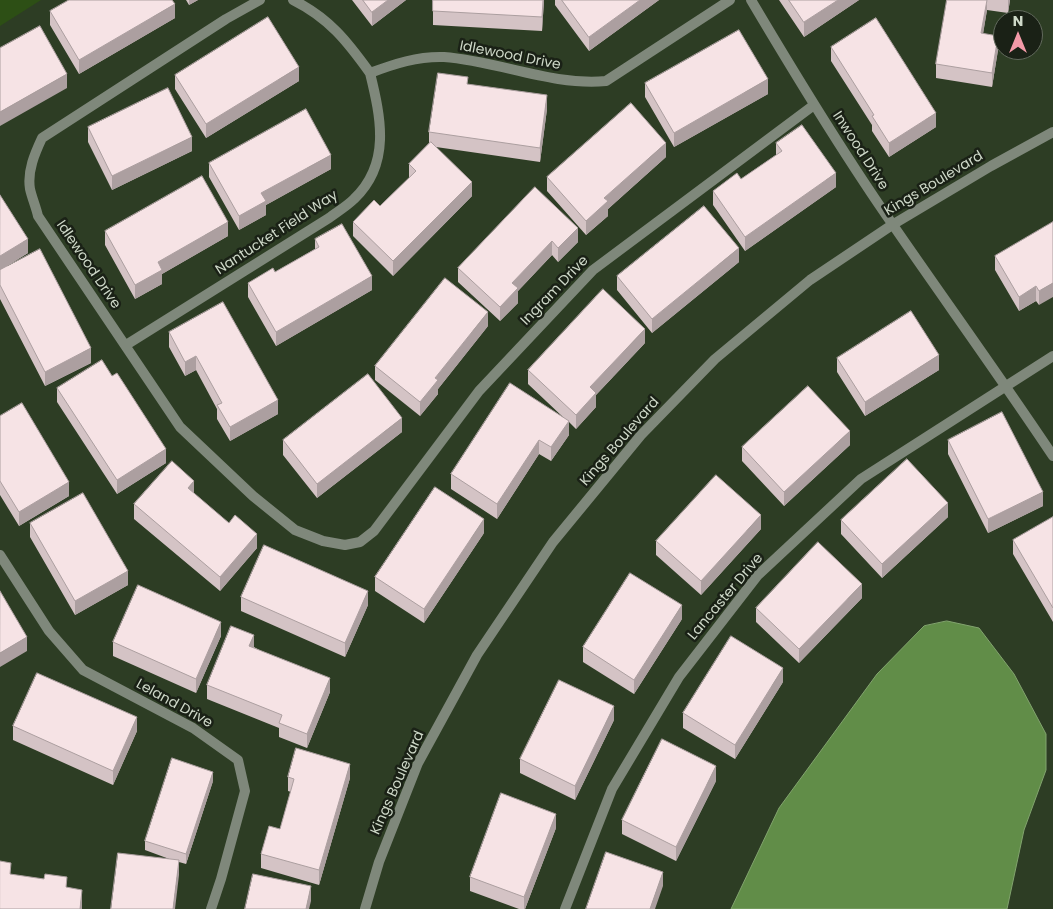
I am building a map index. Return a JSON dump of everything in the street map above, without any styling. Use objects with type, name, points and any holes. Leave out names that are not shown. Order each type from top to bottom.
[{"type":"street","name":"Idlewood Drive","points":[[260,0],[226,19],[42,138],[35,154],[30,188],[38,216],[180,426],[254,496],[295,530],[322,541],[345,545],[360,542]]},
{"type":"street","points":[[293,0],[309,8],[347,40],[370,73]]},
{"type":"street","name":"Idlewood Drive","points":[[370,73],[404,61],[443,57],[473,61],[570,82],[606,81],[730,0]]},
{"type":"street","name":"Inwood Drive","points":[[751,0],[814,105],[892,225],[1006,386]]},
{"type":"street","name":"Nantucket Field Way","points":[[126,345],[329,218],[354,200],[369,181],[380,154],[377,99],[370,73]]},
{"type":"street","name":"Ingram Drive","points":[[360,542],[374,531],[479,392],[592,270],[814,105]]},
{"type":"street","name":"Kings Boulevard","points":[[365,909],[379,862],[418,763],[477,655],[553,542],[642,435],[715,360],[810,280],[892,225],[990,166],[1053,132]]},
{"type":"street","name":"Lancaster Drive","points":[[565,909],[612,789],[679,677],[758,575],[861,479],[1053,356]]},
{"type":"street","points":[[1006,386],[1053,456]]},
{"type":"street","name":"Leland Drive","points":[[0,554],[49,631],[83,670],[193,728],[238,760],[245,791],[211,909]]},
{"type":"shaded area","points":[[0,0],[41,0],[0,26]]},
{"type":"shaded area","points":[[947,621],[979,628],[1014,674],[1046,734],[1046,770],[1024,830],[1007,909],[731,909],[779,808],[877,674],[924,626]]},
{"type":"building","points":[[69,0],[172,0],[175,4],[79,60],[50,11]]},
{"type":"building","points":[[363,0],[388,0],[372,12]]},
{"type":"building","points":[[433,0],[543,0],[542,17],[433,11]]},
{"type":"building","points":[[562,0],[640,0],[589,37]]},
{"type":"building","points":[[789,0],[838,0],[804,22]]},
{"type":"building","points":[[947,0],[987,0],[981,33],[993,35],[994,60],[992,73],[936,64]]},
{"type":"building","points":[[268,17],[299,67],[206,124],[175,75]]},
{"type":"building","points":[[876,18],[936,113],[889,143],[872,116],[874,115],[831,47]]},
{"type":"building","points":[[40,26],[67,74],[0,112],[0,48]]},
{"type":"building","points":[[739,30],[768,79],[674,133],[645,83]]},
{"type":"building","points":[[438,73],[468,77],[467,84],[547,95],[540,148],[429,132]]},
{"type":"building","points":[[168,88],[192,137],[112,176],[88,127]]},
{"type":"building","points":[[631,103],[666,143],[604,198],[608,201],[586,221],[547,177]]},
{"type":"building","points":[[306,109],[331,155],[261,193],[266,201],[239,216],[209,163]]},
{"type":"building","points":[[802,125],[836,173],[745,237],[713,191],[737,173],[741,179],[782,151],[776,143]]},
{"type":"building","points":[[431,142],[472,182],[393,261],[353,222],[374,200],[380,206],[416,171],[409,164]]},
{"type":"building","points":[[202,176],[228,222],[158,262],[162,270],[135,285],[105,231]]},
{"type":"building","points":[[535,187],[578,228],[558,248],[552,241],[512,283],[518,288],[500,307],[458,268]]},
{"type":"building","points":[[0,195],[28,239],[0,256]]},
{"type":"building","points":[[704,206],[739,248],[652,319],[617,276]]},
{"type":"building","points":[[1053,222],[1053,283],[1039,291],[1036,286],[1019,297],[995,256]]},
{"type":"building","points":[[342,224],[372,276],[276,332],[248,283],[273,268],[275,272],[319,247],[315,239]]},
{"type":"building","points":[[40,249],[91,348],[45,372],[0,285],[0,270]]},
{"type":"building","points":[[445,278],[488,312],[435,378],[438,380],[420,402],[375,366]]},
{"type":"building","points":[[603,289],[645,329],[590,387],[596,393],[576,415],[528,370]]},
{"type":"building","points":[[223,302],[278,400],[230,427],[217,405],[222,403],[196,356],[185,362],[169,332]]},
{"type":"building","points":[[911,311],[939,355],[865,402],[837,358]]},
{"type":"building","points":[[102,360],[112,376],[117,373],[166,449],[117,480],[57,388]]},
{"type":"building","points":[[368,374],[402,418],[317,484],[283,440]]},
{"type":"building","points":[[510,383],[569,421],[551,447],[539,440],[497,504],[451,474]]},
{"type":"building","points":[[808,386],[850,431],[784,492],[742,447]]},
{"type":"building","points":[[22,403],[69,482],[19,512],[0,481],[0,416]]},
{"type":"building","points":[[1002,412],[1043,492],[988,519],[948,440]]},
{"type":"building","points":[[907,459],[948,503],[882,564],[841,520]]},
{"type":"building","points":[[172,461],[194,481],[188,488],[229,523],[235,515],[257,534],[220,577],[134,504]]},
{"type":"building","points":[[716,475],[761,515],[701,581],[656,541]]},
{"type":"building","points":[[435,487],[484,519],[424,609],[375,577]]},
{"type":"building","points":[[83,493],[128,571],[75,601],[30,523]]},
{"type":"building","points":[[1053,517],[1053,608],[1013,540]]},
{"type":"building","points":[[818,542],[862,584],[799,649],[756,608]]},
{"type":"building","points":[[264,545],[368,591],[345,643],[241,597]]},
{"type":"building","points":[[630,573],[682,605],[634,680],[583,647]]},
{"type":"building","points":[[138,585],[221,622],[196,679],[113,642]]},
{"type":"building","points":[[0,591],[27,637],[0,653]]},
{"type":"building","points":[[231,626],[254,635],[249,646],[330,678],[307,734],[279,723],[282,715],[207,685]]},
{"type":"building","points":[[731,636],[783,668],[735,745],[683,713]]},
{"type":"building","points":[[37,673],[137,717],[113,771],[13,726]]},
{"type":"building","points":[[559,680],[614,706],[575,786],[520,759]]},
{"type":"building","points":[[662,739],[716,766],[676,847],[622,820]]},
{"type":"building","points":[[296,748],[350,764],[319,870],[261,854],[269,826],[280,829],[294,779],[288,777]]},
{"type":"building","points":[[172,758],[213,772],[186,854],[145,841]]},
{"type":"building","points":[[501,793],[556,814],[524,897],[470,877]]},
{"type":"building","points":[[606,852],[663,872],[650,909],[586,909]]},
{"type":"building","points":[[118,853],[179,860],[173,909],[111,909]]},
{"type":"building","points":[[0,861],[11,863],[10,874],[44,879],[45,874],[67,877],[66,887],[82,890],[80,909],[0,909]]},
{"type":"building","points":[[253,874],[311,886],[306,909],[245,909]]}]
